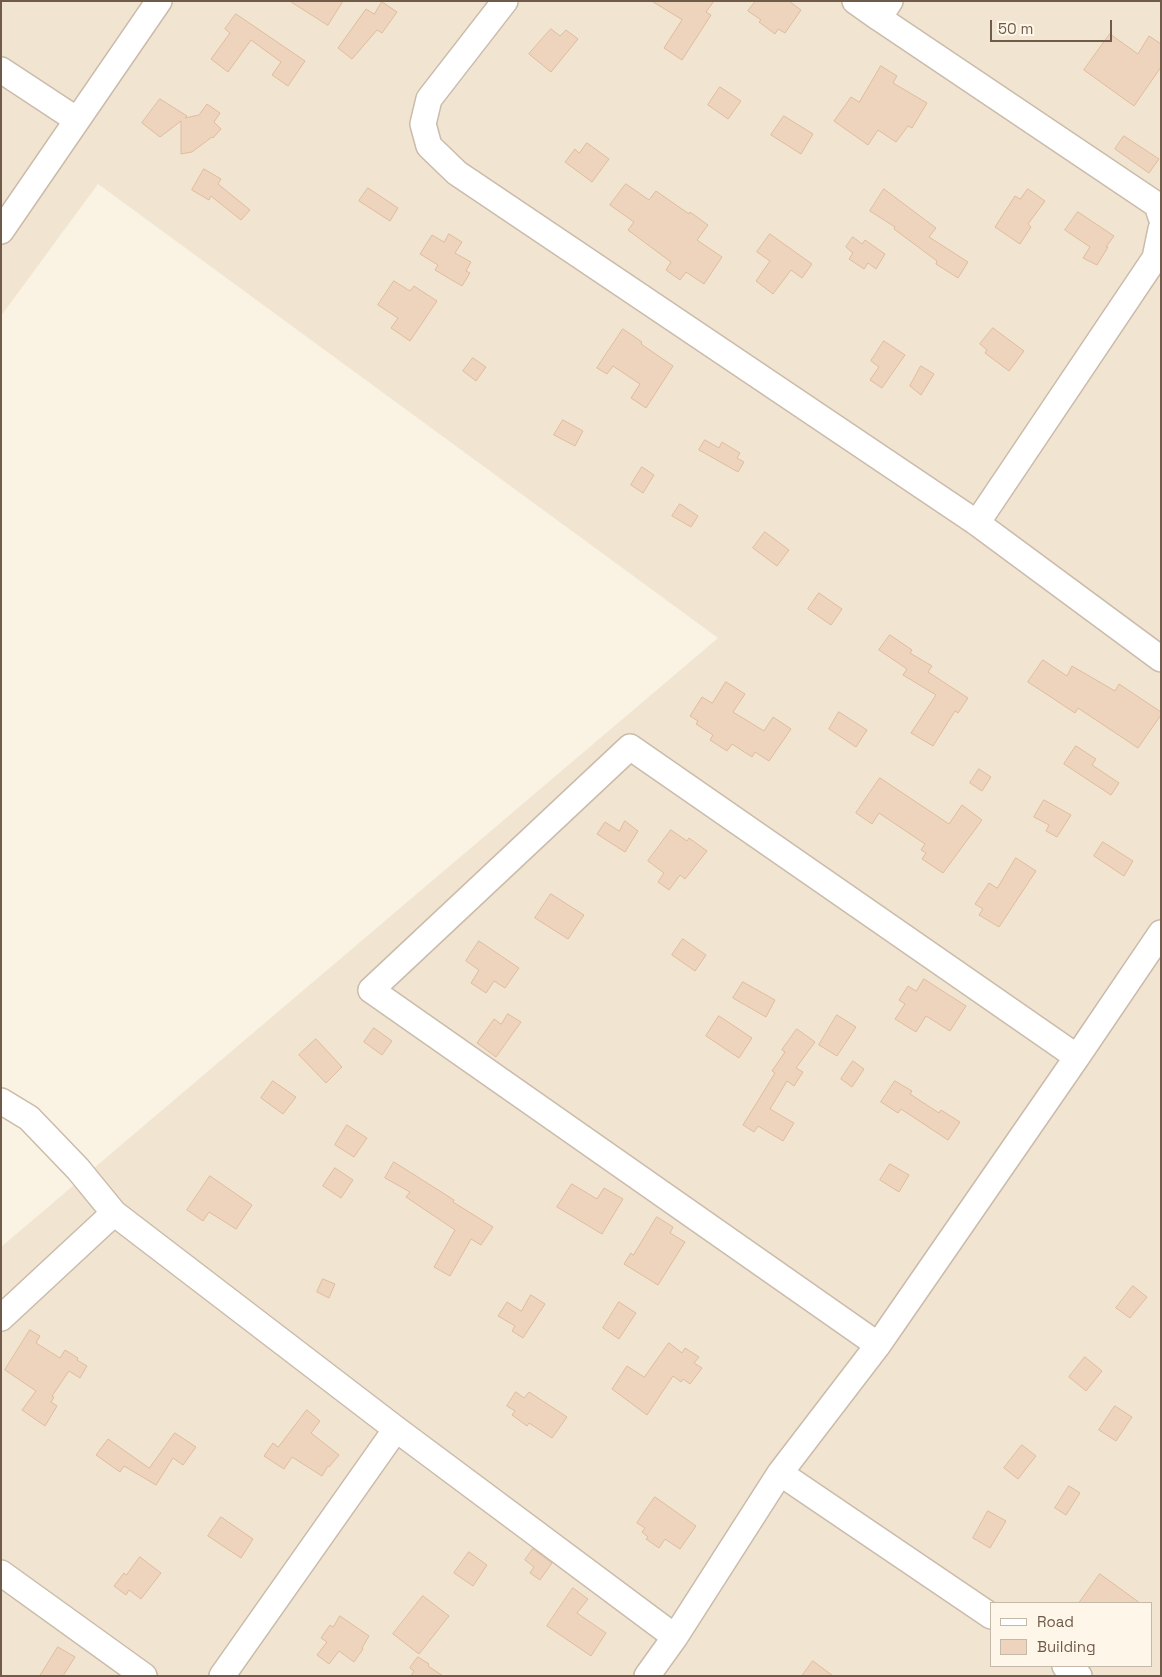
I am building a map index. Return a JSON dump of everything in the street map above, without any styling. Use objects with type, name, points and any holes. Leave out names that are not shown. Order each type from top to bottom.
[{"type":"street","points":[[1,231],[159,1]]},
{"type":"street","points":[[505,1],[429,99],[423,124],[429,146],[457,173],[977,523],[1161,659]]},
{"type":"street","points":[[855,1],[885,10],[1157,205],[1161,217]]},
{"type":"street","points":[[1,70],[77,120]]},
{"type":"street","points":[[977,523],[1155,258],[1161,229]]},
{"type":"street","points":[[878,1345],[372,990],[630,747],[1077,1058]]},
{"type":"street","points":[[646,1676],[675,1637],[780,1472],[878,1345],[1077,1058],[1161,933]]},
{"type":"street","points":[[1,1101],[28,1118],[78,1169],[114,1213],[396,1429],[675,1637]]},
{"type":"street","points":[[1,1318],[114,1213]]},
{"type":"street","points":[[222,1676],[396,1429]]},
{"type":"street","points":[[780,1472],[990,1615]]},
{"type":"street","points":[[1,1573],[144,1676]]},
{"type":"street","points":[[1066,1667],[1080,1676]]},
{"type":"shaded area","points":[[1,1],[1161,1],[1161,1676],[1,1676],[1,1247],[718,638],[98,184],[1,316]]},
{"type":"building","points":[[290,1],[343,1],[328,25]]},
{"type":"building","points":[[652,1],[714,1],[706,12],[711,15],[682,60],[664,48],[682,20]]},
{"type":"building","points":[[756,1],[789,1],[801,10],[785,33],[778,29],[775,34],[759,22],[761,20],[748,11]]},
{"type":"building","points":[[382,2],[397,12],[382,33],[377,30],[352,59],[338,48],[366,9],[374,14]]},
{"type":"building","points":[[236,14],[305,61],[288,86],[272,75],[281,62],[251,40],[228,72],[211,59],[230,33],[225,29]]},
{"type":"building","points":[[551,29],[560,36],[566,30],[578,39],[551,72],[529,54]]},
{"type":"building","points":[[1110,34],[1138,54],[1149,36],[1161,44],[1161,67],[1134,106],[1084,70]]},
{"type":"building","points":[[881,66],[897,76],[893,83],[927,103],[912,128],[908,126],[896,142],[878,130],[868,145],[834,121],[851,97],[859,102]]},
{"type":"building","points":[[720,87],[741,101],[728,119],[708,105]]},
{"type":"building","points":[[160,99],[187,116],[185,118],[199,115],[207,104],[220,113],[214,122],[221,129],[213,138],[192,152],[181,154],[181,121],[160,137],[142,123]]},
{"type":"building","points":[[784,116],[813,134],[801,154],[771,135]]},
{"type":"building","points":[[1124,136],[1159,159],[1149,173],[1115,149]]},
{"type":"building","points":[[587,143],[609,159],[592,182],[565,162],[575,149],[579,153]]},
{"type":"building","points":[[204,169],[221,179],[218,184],[250,210],[241,220],[211,196],[209,200],[192,190]]},
{"type":"building","points":[[626,184],[649,200],[656,191],[708,225],[697,240],[722,257],[704,284],[686,272],[680,280],[666,270],[671,262],[628,230],[634,222],[610,205]]},
{"type":"building","points":[[368,188],[398,208],[390,221],[359,201]]},
{"type":"building","points":[[884,189],[936,228],[929,237],[968,262],[958,278],[936,264],[937,261],[894,229],[895,227],[870,211]]},
{"type":"building","points":[[1028,189],[1045,201],[1028,224],[1031,227],[1020,244],[995,227],[1015,196],[1020,199]]},
{"type":"building","points":[[1078,212],[1114,236],[1097,265],[1083,258],[1090,247],[1065,230]]},
{"type":"building","points":[[449,234],[462,242],[455,253],[471,262],[466,271],[470,273],[462,286],[435,270],[438,265],[420,254],[432,235],[444,242]]},
{"type":"building","points":[[770,234],[812,264],[802,278],[791,270],[773,294],[756,281],[770,261],[757,252]]},
{"type":"building","points":[[853,237],[862,244],[865,240],[885,254],[876,269],[868,263],[864,269],[849,259],[853,253],[846,247]]},
{"type":"building","points":[[394,281],[410,291],[414,286],[437,301],[410,341],[391,328],[398,318],[378,305]]},
{"type":"building","points":[[993,328],[1024,351],[1009,371],[985,353],[987,350],[980,344]]},
{"type":"building","points":[[623,329],[673,366],[646,408],[631,398],[640,384],[613,366],[607,374],[597,368]]},
{"type":"building","points":[[884,341],[905,355],[882,388],[870,380],[879,367],[871,361]]},
{"type":"building","points":[[473,358],[486,367],[476,381],[463,371]]},
{"type":"building","points":[[921,366],[934,374],[921,395],[910,386]]},
{"type":"building","points":[[563,420],[583,431],[575,446],[554,435]]},
{"type":"building","points":[[705,440],[719,448],[722,442],[740,453],[737,458],[744,462],[738,472],[699,450]]},
{"type":"building","points":[[642,467],[654,475],[643,493],[631,485]]},
{"type":"building","points":[[680,504],[698,516],[691,527],[672,516]]},
{"type":"building","points":[[765,532],[789,550],[777,566],[753,548]]},
{"type":"building","points":[[819,593],[842,609],[831,625],[808,609]]},
{"type":"building","points":[[890,635],[912,650],[910,653],[932,666],[928,672],[968,698],[958,713],[955,711],[933,746],[911,733],[936,695],[903,675],[907,669],[879,650]]},
{"type":"building","points":[[1043,660],[1067,676],[1072,666],[1115,691],[1119,684],[1161,712],[1161,715],[1138,748],[1078,708],[1075,713],[1028,682]]},
{"type":"building","points":[[726,682],[745,694],[733,712],[764,731],[773,717],[791,729],[769,761],[755,752],[752,757],[732,744],[727,751],[710,740],[713,735],[696,724],[698,721],[690,716],[702,697],[712,703]]},
{"type":"building","points":[[839,712],[867,730],[856,747],[829,729]]},
{"type":"building","points":[[1076,746],[1096,759],[1092,765],[1119,783],[1111,795],[1064,764]]},
{"type":"building","points":[[979,769],[991,777],[982,791],[970,783]]},
{"type":"building","points":[[880,778],[949,824],[962,805],[982,820],[943,873],[922,859],[926,853],[921,850],[925,844],[879,813],[872,824],[856,813]]},
{"type":"building","points":[[1044,800],[1071,815],[1057,837],[1046,831],[1049,825],[1034,817]]},
{"type":"building","points":[[625,821],[638,831],[625,852],[597,834],[605,822],[619,831]]},
{"type":"building","points":[[671,830],[687,841],[689,838],[707,851],[685,879],[680,875],[669,890],[658,882],[664,873],[648,861]]},
{"type":"building","points":[[1103,842],[1133,861],[1124,876],[1094,856]]},
{"type":"building","points":[[1016,858],[1036,871],[999,927],[979,915],[983,909],[975,904],[989,883],[997,888]]},
{"type":"building","points":[[551,894],[584,915],[568,939],[535,918]]},
{"type":"building","points":[[683,939],[706,955],[695,971],[672,955]]},
{"type":"building","points":[[479,941],[519,968],[505,988],[494,981],[486,993],[471,983],[479,970],[466,961]]},
{"type":"building","points":[[924,979],[966,1006],[950,1031],[926,1016],[916,1032],[895,1019],[905,1004],[899,1000],[908,986],[916,991]]},
{"type":"building","points":[[743,982],[775,1000],[766,1017],[733,998]]},
{"type":"building","points":[[508,1014],[521,1022],[496,1057],[477,1043],[494,1019],[501,1024]]},
{"type":"building","points":[[837,1015],[856,1027],[837,1056],[819,1045]]},
{"type":"building","points":[[719,1016],[752,1038],[739,1058],[706,1036]]},
{"type":"building","points":[[374,1028],[392,1041],[382,1055],[364,1042]]},
{"type":"building","points":[[797,1029],[815,1042],[796,1068],[803,1072],[794,1086],[787,1081],[770,1109],[794,1123],[783,1141],[758,1126],[754,1132],[743,1125],[775,1073],[772,1071],[785,1052],[782,1050]]},
{"type":"building","points":[[316,1039],[342,1067],[326,1083],[299,1055]]},
{"type":"building","points":[[853,1061],[864,1069],[852,1087],[841,1079]]},
{"type":"building","points":[[273,1081],[296,1097],[283,1114],[261,1098]]},
{"type":"building","points":[[895,1081],[912,1091],[910,1094],[939,1113],[941,1110],[960,1122],[948,1140],[901,1109],[898,1113],[881,1102]]},
{"type":"building","points":[[347,1125],[367,1138],[354,1157],[335,1145]]},
{"type":"building","points":[[394,1162],[493,1227],[481,1245],[471,1239],[450,1276],[434,1267],[455,1230],[406,1197],[410,1192],[385,1178]]},
{"type":"building","points":[[890,1164],[909,1175],[899,1192],[880,1180]]},
{"type":"building","points":[[335,1168],[353,1180],[341,1198],[323,1186]]},
{"type":"building","points":[[210,1176],[252,1205],[236,1229],[209,1212],[203,1221],[187,1210]]},
{"type":"building","points":[[572,1184],[597,1199],[604,1188],[623,1199],[602,1234],[557,1207]]},
{"type":"building","points":[[657,1217],[673,1227],[670,1233],[685,1242],[658,1285],[624,1264],[631,1253],[633,1255]]},
{"type":"building","points":[[323,1279],[335,1284],[329,1298],[317,1292]]},
{"type":"building","points":[[1133,1286],[1147,1297],[1130,1318],[1116,1308]]},
{"type":"building","points":[[531,1295],[545,1304],[523,1338],[512,1331],[515,1326],[498,1316],[507,1302],[521,1311]]},
{"type":"building","points":[[619,1302],[636,1313],[619,1339],[603,1328]]},
{"type":"building","points":[[30,1330],[40,1336],[36,1343],[60,1358],[65,1350],[87,1366],[80,1378],[69,1371],[52,1396],[54,1397],[51,1402],[57,1406],[45,1426],[22,1410],[36,1391],[5,1370]]},
{"type":"building","points":[[669,1343],[682,1353],[685,1348],[699,1357],[694,1363],[702,1368],[690,1384],[683,1379],[681,1382],[673,1376],[647,1415],[612,1389],[627,1366],[644,1377]]},
{"type":"building","points":[[1085,1357],[1102,1371],[1086,1391],[1069,1377]]},
{"type":"building","points":[[516,1392],[524,1398],[529,1392],[567,1417],[552,1438],[529,1423],[527,1426],[512,1415],[515,1411],[507,1406]]},
{"type":"building","points":[[1115,1406],[1132,1417],[1116,1441],[1099,1430]]},
{"type":"building","points":[[307,1410],[320,1421],[311,1433],[339,1455],[328,1466],[322,1476],[292,1457],[284,1469],[264,1456],[273,1443],[278,1447]]},
{"type":"building","points":[[175,1433],[196,1447],[183,1465],[173,1458],[156,1485],[124,1466],[120,1472],[96,1455],[108,1439],[149,1468]]},
{"type":"building","points":[[1022,1445],[1036,1456],[1018,1479],[1004,1468]]},
{"type":"building","points":[[1069,1486],[1080,1493],[1066,1515],[1055,1508]]},
{"type":"building","points":[[655,1497],[696,1526],[680,1549],[665,1539],[659,1548],[646,1539],[648,1537],[642,1532],[645,1528],[637,1523]]},
{"type":"building","points":[[988,1511],[1006,1521],[990,1548],[973,1538]]},
{"type":"building","points":[[221,1517],[253,1539],[241,1558],[208,1536]]},
{"type":"building","points":[[533,1549],[552,1563],[540,1580],[530,1573],[534,1567],[525,1560]]},
{"type":"building","points":[[469,1552],[487,1565],[473,1586],[454,1573]]},
{"type":"building","points":[[140,1557],[161,1573],[141,1599],[129,1590],[126,1595],[114,1586],[124,1573],[126,1575]]},
{"type":"building","points":[[1100,1574],[1139,1602],[1080,1602]]},
{"type":"building","points":[[573,1588],[588,1599],[577,1613],[606,1633],[591,1656],[547,1626]]},
{"type":"building","points":[[423,1596],[449,1616],[419,1654],[393,1634]]},
{"type":"building","points":[[340,1616],[369,1636],[354,1662],[339,1651],[329,1664],[317,1655],[327,1642],[321,1638],[330,1625],[333,1627]]},
{"type":"building","points":[[58,1647],[75,1657],[63,1676],[40,1676]]},
{"type":"building","points":[[418,1657],[443,1676],[411,1676],[414,1671],[410,1668]]},
{"type":"building","points":[[813,1661],[833,1676],[802,1676]]}]
